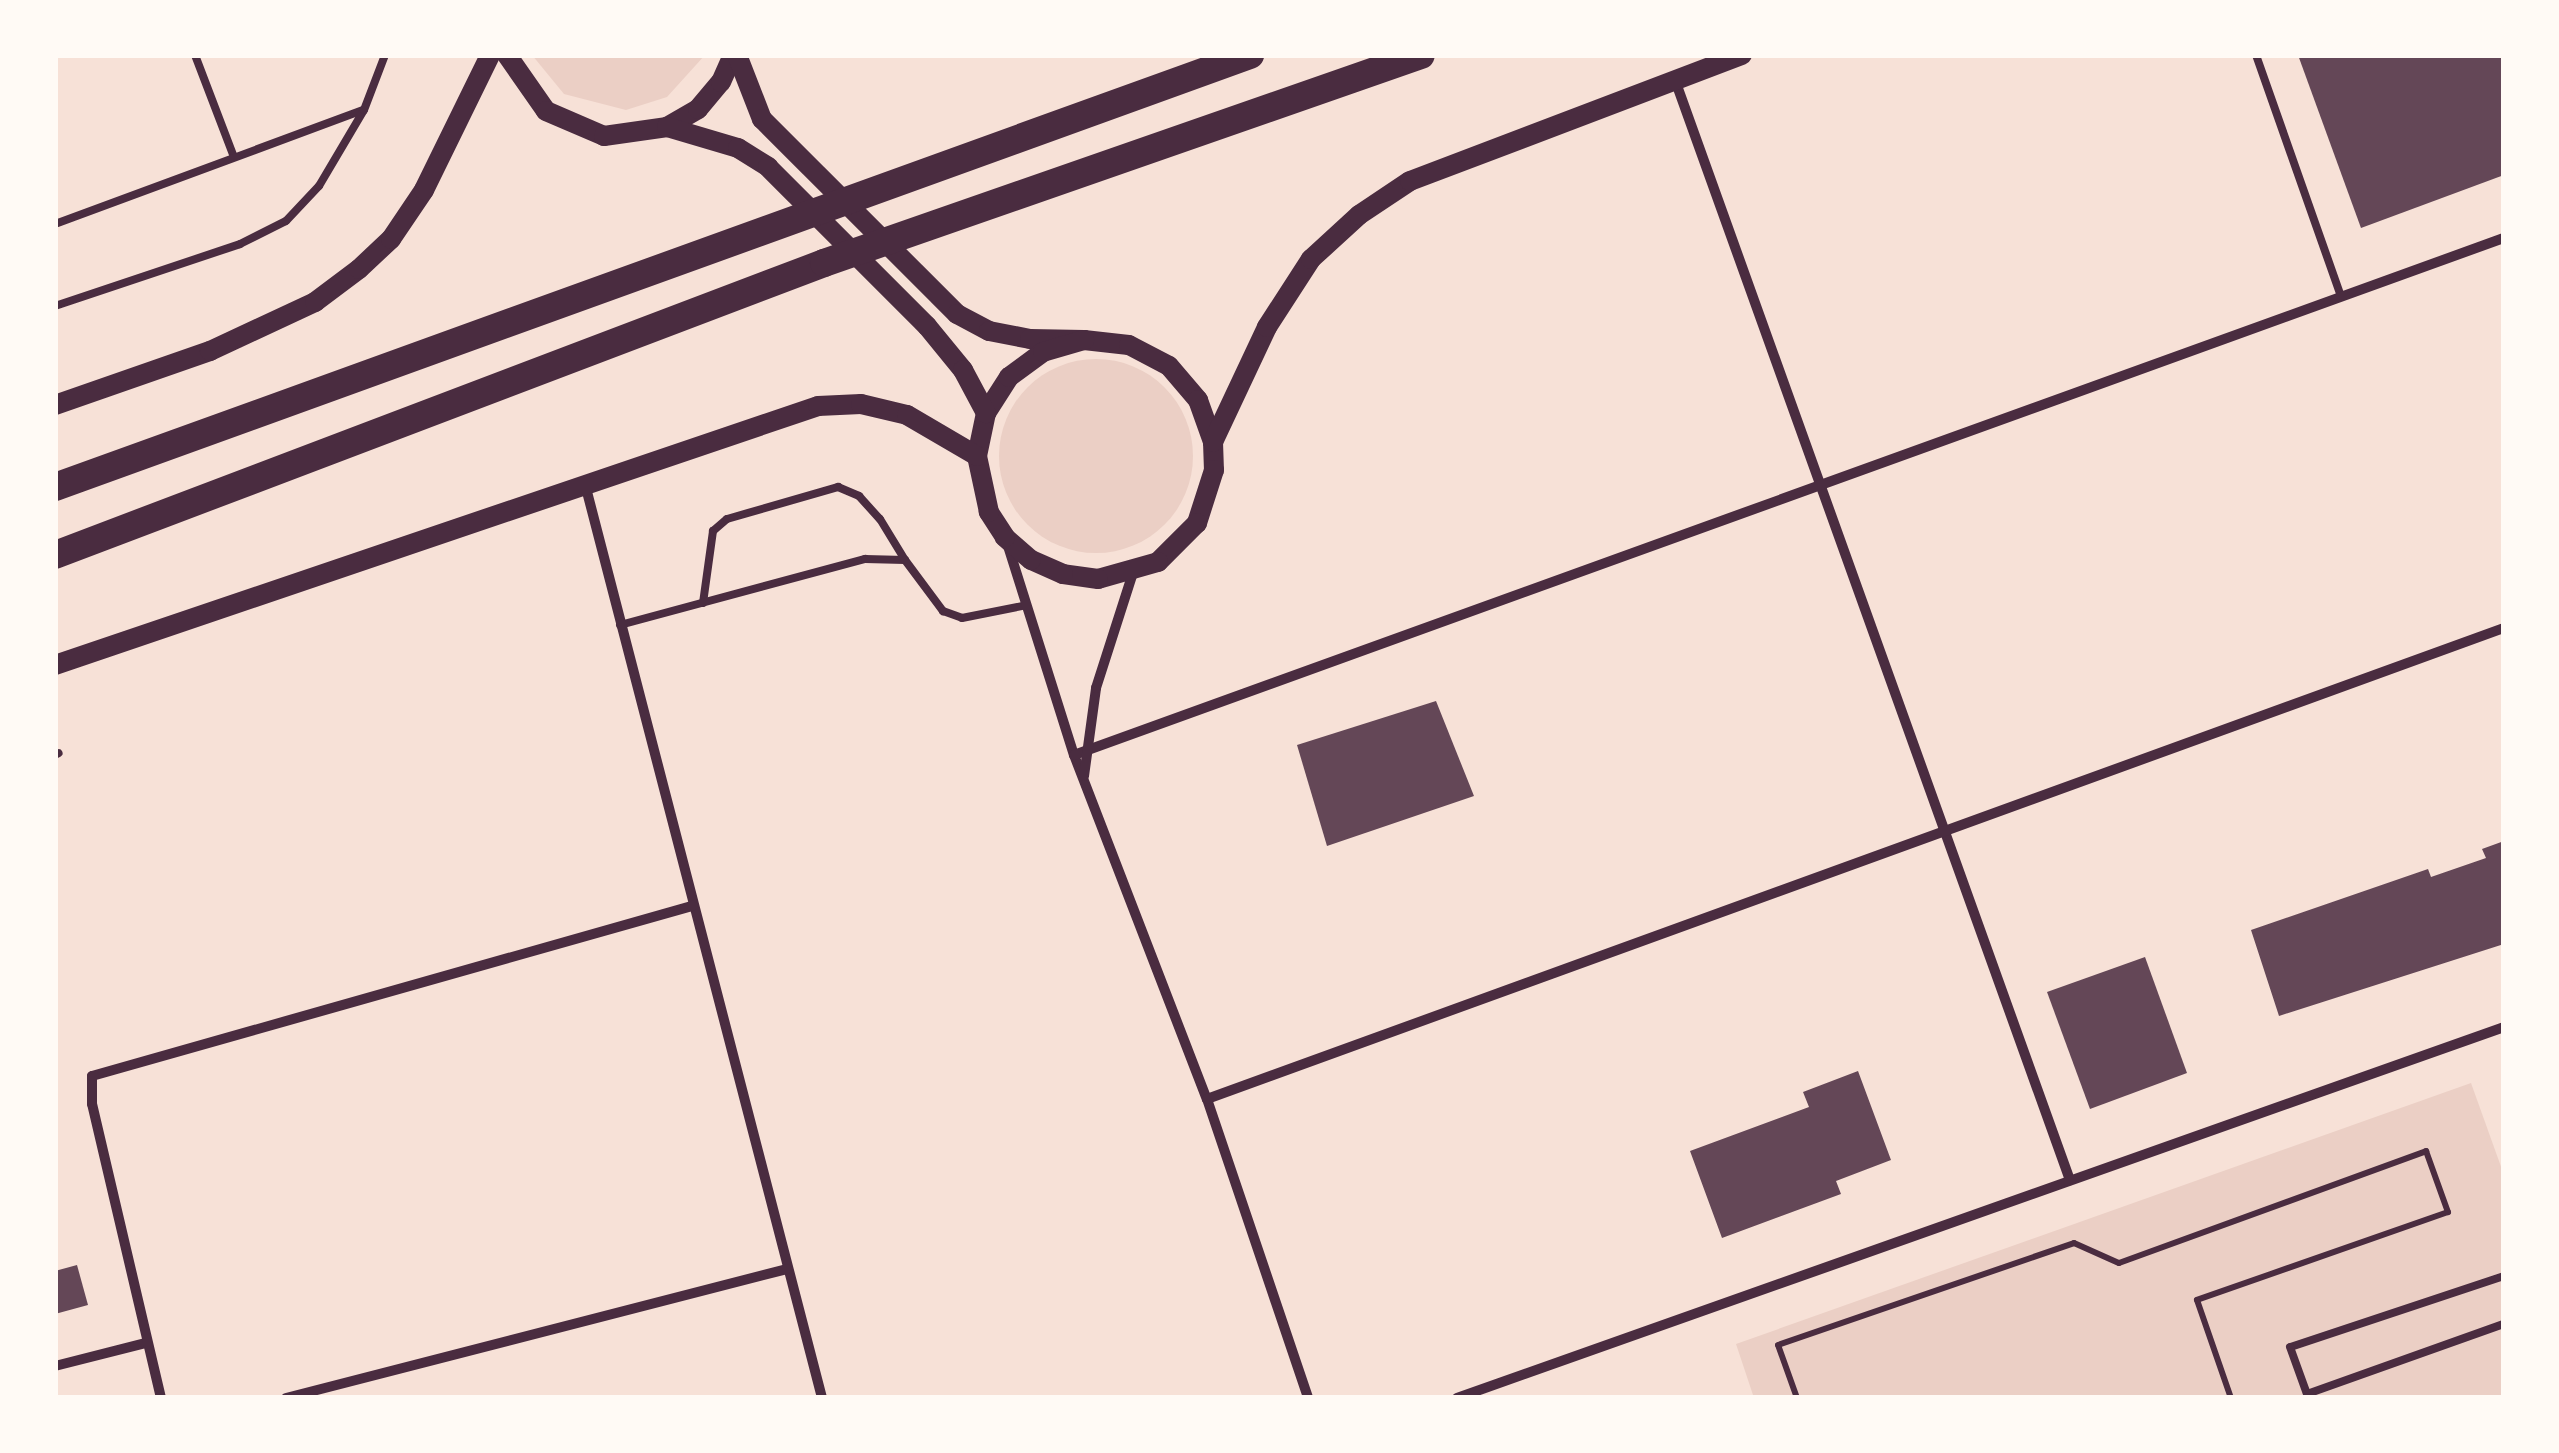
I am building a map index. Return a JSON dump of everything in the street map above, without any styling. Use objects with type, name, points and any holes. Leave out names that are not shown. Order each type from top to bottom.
[{"type":"highway","points":[[55,488],[1250,55]]},
{"type":"highway","points":[[55,555],[824,263],[1421,55]]},
{"type":"main road","points":[[55,405],[210,351],[315,302],[359,269],[391,238],[424,190],[490,55]]},
{"type":"main road","points":[[507,55],[524,88],[573,127],[604,136],[667,127],[698,109],[721,82],[735,55]]},
{"type":"main road","points":[[735,55],[762,119],[958,314],[1016,336],[1084,340],[1130,345],[1169,366],[1198,400],[1213,442],[1214,470],[1197,522],[1158,562],[1133,573],[1098,579],[1063,574],[1031,560],[1005,537],[988,512],[976,456],[986,413],[1009,377],[1032,360],[1084,340]]},
{"type":"main road","points":[[1213,442],[1267,327],[1311,259],[1359,215],[1410,181],[1742,55]]},
{"type":"main road","points":[[667,127],[738,148],[768,167],[927,326],[963,370],[986,413]]},
{"type":"main road","points":[[55,666],[584,480],[818,406],[861,404],[907,415],[976,456]]},
{"type":"street","points":[[1674,80],[2070,1180]]},
{"type":"street","points":[[1074,755],[2504,238]]},
{"type":"street","points":[[584,480],[822,1398]]},
{"type":"street","points":[[1005,537],[1074,755],[1207,1099],[1308,1398]]},
{"type":"street","points":[[1084,777],[1096,688],[1133,573]]},
{"type":"street","points":[[1207,1099],[2504,628]]},
{"type":"street","points":[[161,1398],[90,1084],[98,1070],[692,906]]},
{"type":"street","points":[[1457,1398],[2504,1027]]},
{"type":"street","points":[[286,1398],[787,1269]]},
{"type":"street","points":[[55,1366],[146,1343]]},
{"type":"lane","points":[[195,55],[234,157]]},
{"type":"lane","points":[[55,306],[240,244],[286,221],[320,186],[364,110],[385,55]]},
{"type":"lane","points":[[2256,55],[2340,296]]},
{"type":"lane","points":[[55,224],[364,110]]},
{"type":"lane","points":[[703,603],[713,531],[727,519],[838,487],[859,496],[943,611],[962,618],[1027,605]]},
{"type":"lane","points":[[620,625],[866,559],[905,560]]},
{"type":"lane","points":[[2504,1276],[2290,1347],[2306,1394],[2504,1324]]},
{"type":"path","points":[[1796,1398],[1778,1344],[2074,1243],[2119,1263],[2426,1151],[2448,1212],[2197,1300],[2231,1398]]},
{"type":"shaded area","points":[[532,55],[705,55],[667,97],[626,110],[564,94]]},
{"type":"shaded area","points":[[1096,359],[1133,367],[1164,388],[1185,419],[1193,456],[1185,493],[1164,524],[1133,545],[1096,553],[1059,545],[1028,524],[1007,493],[999,456],[1007,419],[1028,388],[1059,367]]},
{"type":"shaded area","points":[[2471,1083],[2504,1175],[2504,1398],[1754,1398],[1736,1344]]},
{"type":"building","points":[[2298,55],[2504,55],[2504,175],[2361,228]]},
{"type":"building","points":[[1436,701],[1474,796],[1327,846],[1297,745]]},
{"type":"building","points":[[2504,841],[2504,944],[2279,1016],[2251,930],[2428,869],[2431,877],[2486,858],[2482,849]]},
{"type":"building","points":[[2145,957],[2187,1073],[2090,1109],[2047,992]]},
{"type":"building","points":[[1858,1071],[1891,1160],[1836,1181],[1841,1194],[1722,1238],[1690,1151],[1809,1107],[1803,1092]]},
{"type":"building","points":[[77,1265],[88,1305],[55,1314],[55,1271]]}]
